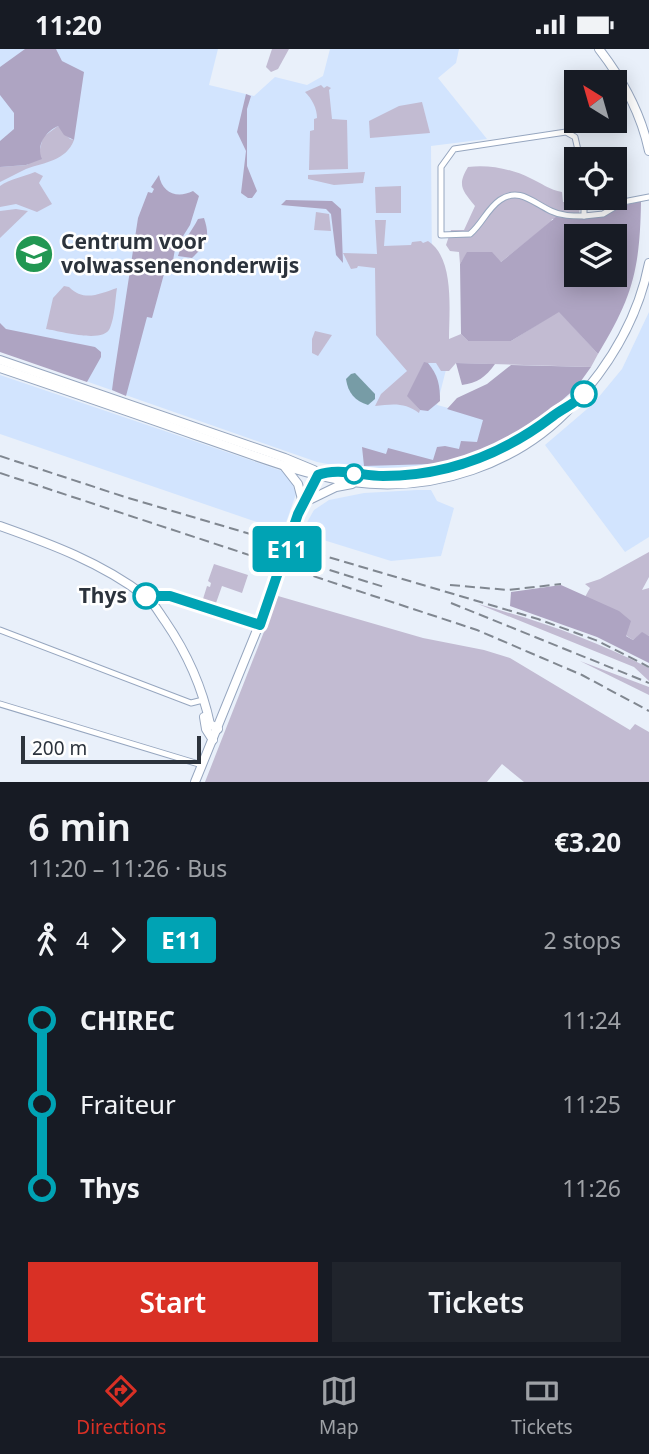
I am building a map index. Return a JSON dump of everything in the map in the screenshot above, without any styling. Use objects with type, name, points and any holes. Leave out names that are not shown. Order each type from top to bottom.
[{"type":"main road","points":[[604,51],[632,99],[648,139],[649,152]]},
{"type":"main road","points":[[303,503],[336,487],[365,483],[409,483],[467,472],[512,454],[537,439],[578,400],[612,357],[642,295],[649,263]]},
{"type":"main road","points":[[0,360],[282,464],[318,475],[365,483]]},
{"type":"main road","points":[[0,368],[302,464],[312,468],[318,475]]},
{"type":"main road","points":[[282,464],[298,484],[303,503]]},
{"type":"main road","points":[[195,782],[260,625],[298,514],[318,475]]},
{"type":"main road","points":[[0,526],[55,545],[146,596],[186,652],[210,724],[218,729]]},
{"type":"main road","points":[[146,596],[170,596],[260,625]]},
{"type":"main road","points":[[203,701],[206,729],[213,740]]},
{"type":"street","points":[[577,147],[575,137],[566,132],[454,149],[441,167],[441,235],[470,234],[488,211],[509,195],[520,194],[553,212],[568,216],[603,214],[624,202],[649,197]]},
{"type":"street","points":[[584,210],[584,216]]},
{"type":"street","points":[[0,630],[191,703],[203,701]]},
{"type":"street","points":[[0,704],[202,765]]},
{"type":"shaded area","points":[[0,49],[218,49],[209,85],[254,96],[275,77],[307,85],[323,76],[330,49],[459,49],[456,63],[438,78],[487,139],[431,146],[432,270],[449,358],[437,405],[491,419],[482,455],[430,468],[393,472],[317,462],[0,351]]},
{"type":"shaded area","points":[[25,49],[56,49],[62,61],[84,72],[74,140],[64,135],[58,126],[43,139],[40,149],[42,159],[26,165],[0,167],[0,141],[14,129],[14,113],[0,95],[0,67]]},
{"type":"shaded area","points":[[272,49],[289,49],[278,69],[271,72],[266,67]]},
{"type":"shaded area","points":[[321,85],[331,88],[332,119],[347,120],[348,169],[309,170],[310,131],[314,130],[314,119],[317,118],[314,104],[305,92]]},
{"type":"shaded area","points":[[246,94],[251,96],[247,109],[247,166],[257,191],[252,198],[241,193],[246,151],[237,132]]},
{"type":"shaded area","points":[[422,102],[430,133],[370,138],[369,121],[399,106]]},
{"type":"shaded area","points":[[58,126],[74,140],[66,152],[54,160],[26,169],[0,182],[0,167],[27,165],[39,153],[43,137]]},
{"type":"shaded area","points":[[484,166],[523,175],[562,192],[564,210],[580,210],[578,219],[552,219],[501,262],[468,252],[460,264],[459,252],[450,251],[446,245],[451,230],[464,230],[475,206],[463,187],[463,178],[468,167]]},
{"type":"shaded area","points":[[35,172],[43,176],[39,183],[52,204],[37,212],[16,204],[0,207],[0,186]]},
{"type":"shaded area","points":[[365,172],[363,183],[334,185],[308,179],[308,175]]},
{"type":"shaded area","points":[[159,175],[163,186],[171,193],[193,191],[199,196],[190,225],[175,249],[171,272],[164,274],[152,318],[147,317],[126,396],[112,390],[114,375],[138,218],[148,192],[152,193],[154,189],[151,187]]},
{"type":"shaded area","points":[[401,186],[401,213],[376,213],[375,187]]},
{"type":"shaded area","points":[[286,200],[332,201],[341,209],[343,263],[336,255],[331,214],[326,209],[281,205]]},
{"type":"shaded area","points":[[641,201],[639,245],[632,281],[627,298],[598,354],[559,312],[511,341],[468,341],[461,334],[460,264],[467,252],[492,252],[501,262],[556,217],[603,217],[614,210],[627,210],[627,205]]},
{"type":"shaded area","points":[[0,211],[28,211],[0,238]]},
{"type":"shaded area","points":[[316,212],[329,214],[331,231],[314,230]]},
{"type":"shaded area","points":[[204,218],[207,236],[204,245],[192,258],[178,256],[198,219]]},
{"type":"shaded area","points":[[375,220],[386,220],[384,246],[428,241],[437,249],[447,272],[449,286],[449,339],[461,334],[468,341],[511,341],[559,311],[598,354],[591,367],[456,363],[449,371],[441,371],[436,363],[424,363],[408,396],[420,410],[419,413],[403,405],[375,406],[381,394],[407,371],[376,335],[375,268],[358,266],[351,269],[343,253],[377,254]]},
{"type":"shaded area","points":[[64,286],[86,295],[117,288],[113,318],[106,333],[91,336],[46,329],[53,298]]},
{"type":"shaded area","points":[[649,312],[649,537],[625,552],[545,445],[593,404],[622,369]]},
{"type":"shaded area","points":[[0,323],[6,329],[95,347],[101,352],[101,357],[87,382],[0,352]]},
{"type":"shaded area","points":[[315,331],[332,335],[318,356],[312,353]]},
{"type":"shaded area","points":[[424,362],[428,363],[434,372],[440,390],[440,401],[428,411],[420,410],[407,396]]},
{"type":"shaded area","points":[[456,363],[495,364],[481,379],[462,385]]},
{"type":"shaded area","points":[[511,365],[591,367],[576,388],[529,429],[478,455],[432,464],[364,466],[362,447],[386,454],[388,448],[433,460],[437,447],[459,449],[461,441],[477,442],[483,420],[447,409],[457,398],[487,384]]},
{"type":"shaded area","points":[[355,373],[375,394],[375,399],[368,405],[356,399],[348,388],[346,379]]},
{"type":"shaded area","points":[[0,375],[288,473],[296,494],[283,531],[0,434]]},
{"type":"shaded area","points":[[431,490],[437,501],[454,508],[441,556],[391,561],[301,533],[314,510],[329,500],[364,493]]},
{"type":"shaded area","points":[[649,552],[649,577],[642,590],[649,588],[649,636],[642,633],[633,640],[620,630],[599,606],[585,597],[590,588],[585,584],[600,579]]},
{"type":"shaded area","points":[[214,564],[248,575],[242,593],[222,586],[216,603],[203,599],[207,586],[210,587],[211,583],[208,581]]},
{"type":"shaded area","points":[[561,585],[619,611],[631,621],[626,636],[633,640],[642,632],[649,636],[649,663],[597,637],[510,606],[511,592]]},
{"type":"shaded area","points":[[278,596],[423,638],[510,658],[630,730],[635,724],[649,732],[649,782],[524,782],[502,764],[487,782],[205,782]]},
{"type":"shaded area","points":[[478,604],[544,624],[607,648],[649,668],[649,681],[634,667]]},
{"type":"shaded area","points":[[580,661],[649,687],[649,695]]},
{"type":"railway","points":[[0,456],[125,497],[538,619],[598,641],[649,667]]},
{"type":"railway","points":[[0,473],[477,630],[582,675],[649,711]]},
{"type":"railway","points":[[301,561],[384,587]]},
{"type":"railway","points":[[450,585],[508,590],[561,584]]},
{"type":"railway","points":[[451,603],[649,683]]},
{"type":"bus line","name":"E11","points":[[146,596],[170,596],[260,625],[298,514],[318,475],[334,471],[380,476],[418,474],[477,461],[530,433],[584,394]]},
{"type":"place","name":"Centrum voor volwassenenonderwijs","points":[[34,254]]},
{"type":"place","name":"Thys","points":[[146,596]]}]
